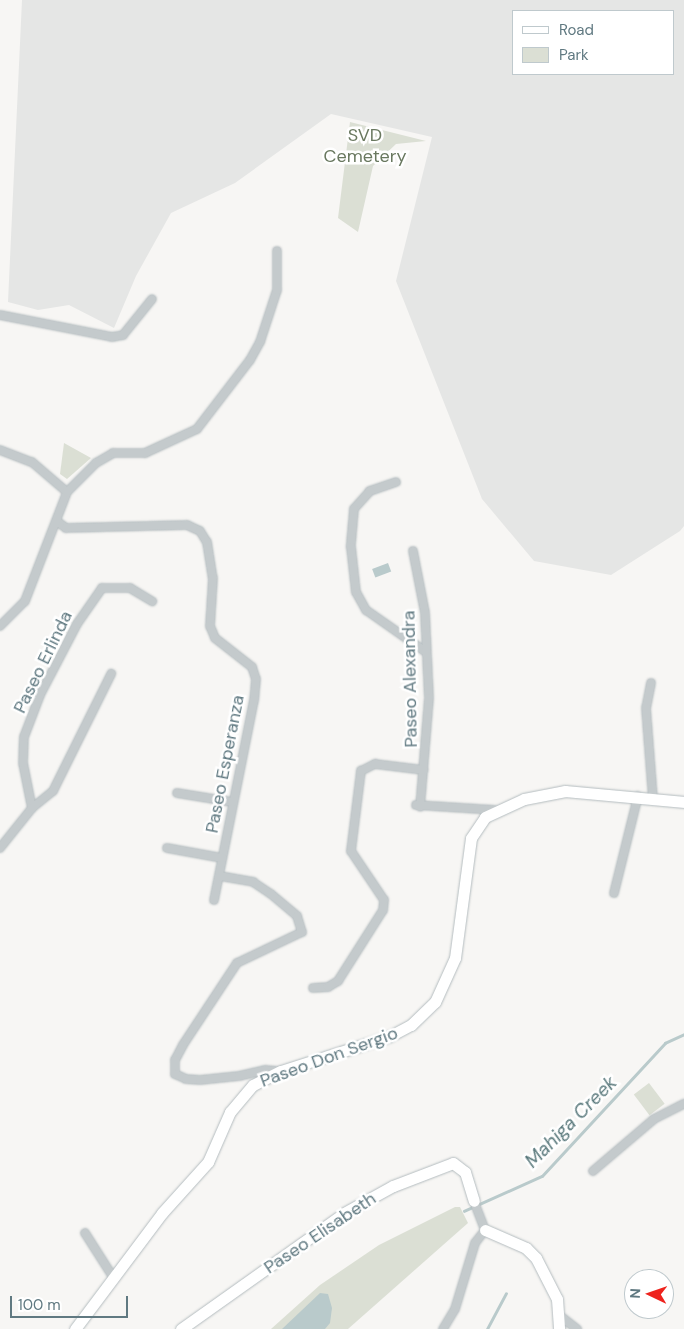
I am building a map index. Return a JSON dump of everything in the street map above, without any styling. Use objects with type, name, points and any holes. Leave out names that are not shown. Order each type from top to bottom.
[{"type":"street","points":[[0,626],[25,600],[58,522],[56,514],[67,492],[96,463],[113,453],[145,453],[196,429],[260,342],[276,290],[278,251]]},
{"type":"street","points":[[0,315],[112,337],[123,335],[152,298]]},
{"type":"street","points":[[0,450],[32,462],[67,492]]},
{"type":"street","points":[[396,482],[370,491],[354,509],[351,547],[356,592],[366,610],[426,652]]},
{"type":"street","name":"Paseo Esperanza","points":[[58,522],[66,528],[187,524],[200,531],[207,542],[213,578],[210,626],[215,638],[252,667],[256,679],[254,700],[232,802],[220,876],[214,900]]},
{"type":"street","name":"Paseo Alexandra","points":[[413,551],[425,613],[429,724],[418,806],[495,810]]},
{"type":"street","name":"Paseo Erlinda","points":[[32,808],[23,763],[24,737],[40,695],[77,624],[102,588],[130,588],[152,601]]},
{"type":"street","points":[[0,848],[32,808],[53,791],[111,674]]},
{"type":"street","points":[[651,683],[646,708],[654,798]]},
{"type":"street","points":[[313,988],[328,987],[338,981],[383,910],[384,900],[350,851],[361,771],[375,764],[424,770]]},
{"type":"street","name":"Paseo Don Sergio","points":[[75,1329],[113,1277],[208,1162],[226,1120],[243,1095],[261,1080],[281,1071],[390,1036],[411,1026],[435,1002],[455,958],[471,838],[479,822],[495,810],[536,795],[557,792],[638,796],[684,802]]},
{"type":"street","points":[[177,794],[232,802]]},
{"type":"street","points":[[614,892],[638,796]]},
{"type":"street","points":[[167,848],[222,858]]},
{"type":"street","points":[[220,876],[253,882],[271,894],[298,916],[302,932],[237,963],[183,1045],[175,1060],[175,1074],[186,1079],[200,1080],[239,1076],[265,1070],[281,1071]]},
{"type":"street","points":[[593,1171],[654,1119],[684,1104]]},
{"type":"street","name":"Paseo Elisabeth","points":[[181,1329],[344,1212],[393,1186],[453,1163],[465,1172],[475,1207],[485,1230]]},
{"type":"street","points":[[443,1329],[455,1309],[475,1243],[485,1230],[532,1253],[557,1299],[559,1329]]},
{"type":"street","points":[[85,1233],[113,1277]]},
{"type":"street","points":[[559,1315],[577,1329]]},
{"type":"shaded area","points":[[22,0],[684,0],[684,526],[680,531],[611,575],[534,561],[482,499],[396,281],[432,137],[331,114],[235,183],[171,213],[136,276],[114,328],[69,305],[38,310],[8,302]]},
{"type":"shaded area","points":[[388,563],[391,571],[375,577],[372,569]]},
{"type":"shaded area","points":[[320,1293],[328,1294],[332,1308],[330,1323],[325,1329],[282,1329]]},
{"type":"green space","name":"SVD Cemetery","points":[[350,122],[426,141],[396,144],[373,166],[358,232],[338,218]]},
{"type":"green space","points":[[64,443],[91,458],[67,479],[60,474]]},
{"type":"green space","points":[[649,1083],[665,1104],[649,1115],[634,1094]]},
{"type":"green space","points":[[455,1207],[460,1207],[468,1223],[348,1329],[271,1329],[320,1285],[379,1245]]},
{"type":"waterway","name":"Mahiga Creek","points":[[464,1211],[542,1176],[665,1043],[684,1034]]},
{"type":"waterway","points":[[487,1329],[506,1294]]}]
